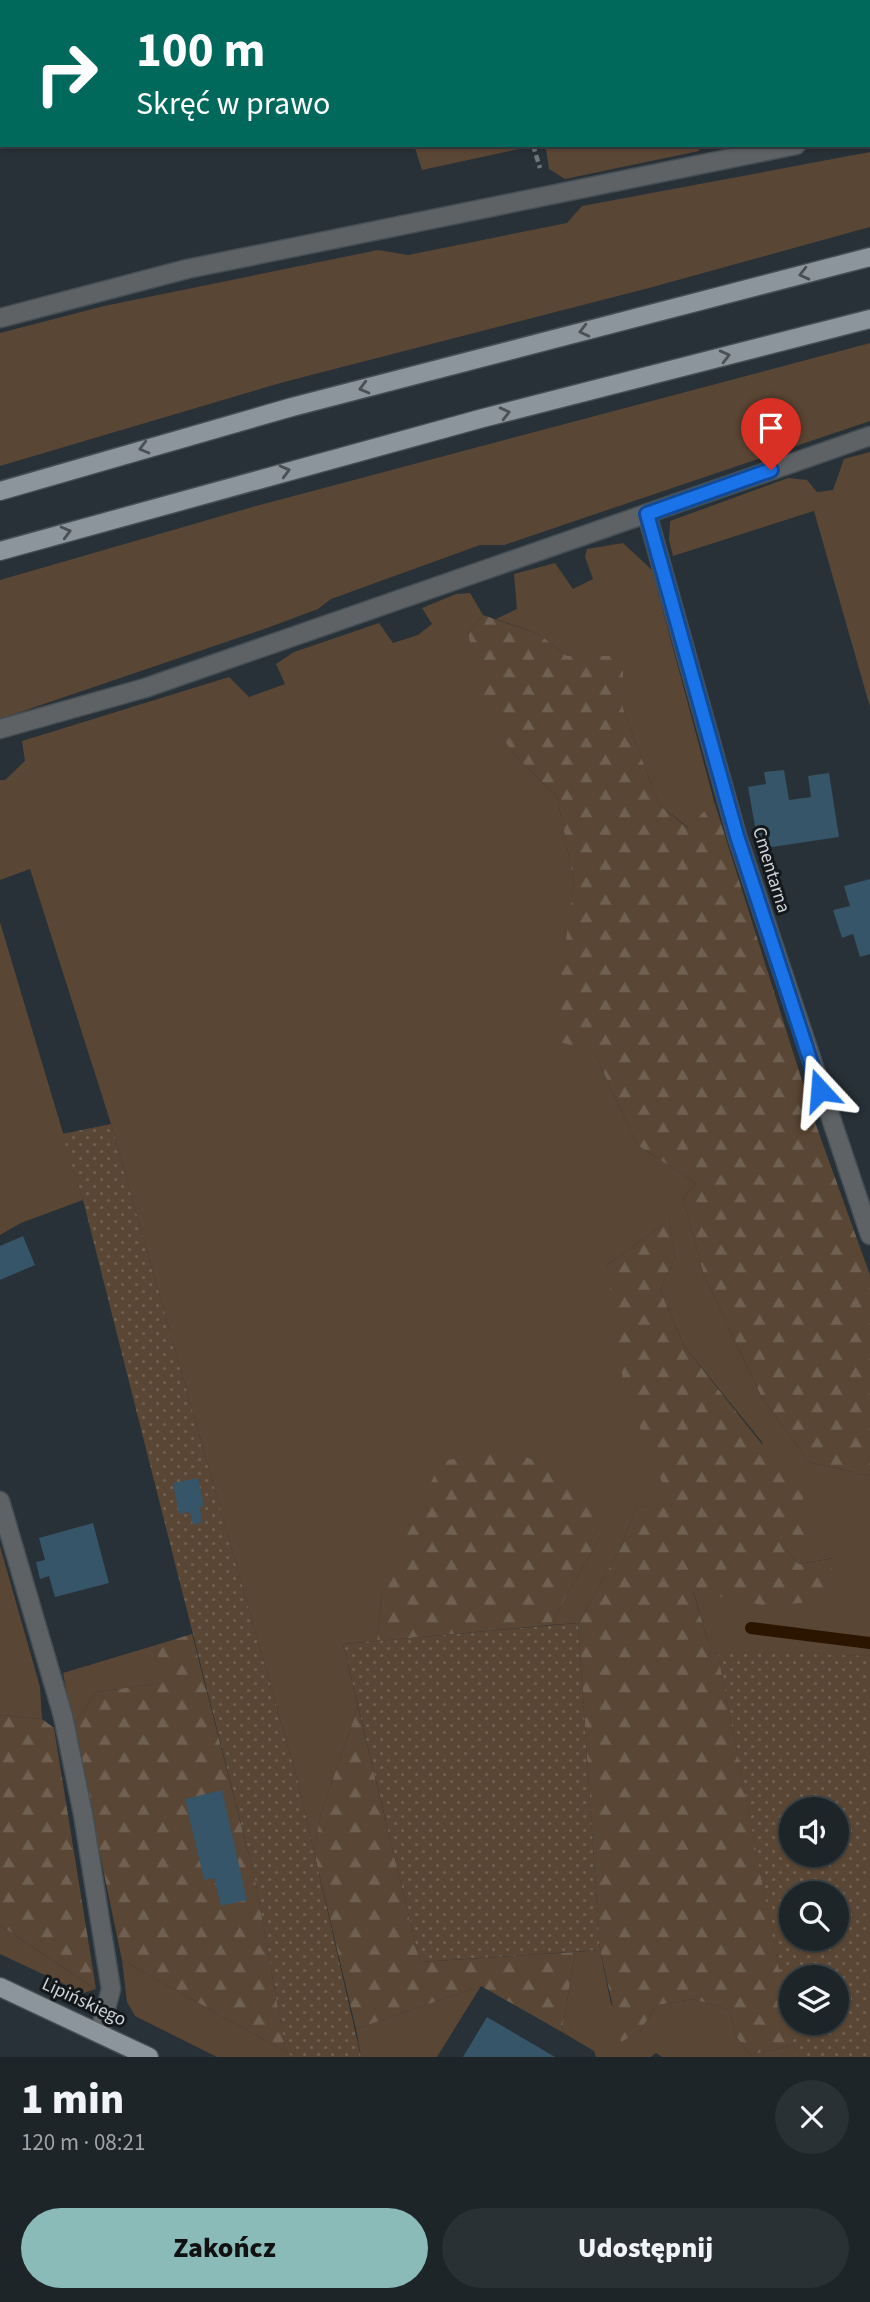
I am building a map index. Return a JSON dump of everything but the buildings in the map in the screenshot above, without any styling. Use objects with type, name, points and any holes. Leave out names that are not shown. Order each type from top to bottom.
[{"type":"main road","points":[[0,491],[292,407],[870,257]]},
{"type":"main road","points":[[0,551],[470,421],[870,319]]},
{"type":"main road","name":"Lipińskiego","points":[[0,1987],[149,2057]]},
{"type":"lane","points":[[0,318],[187,269],[786,147]]},
{"type":"lane","points":[[0,729],[145,688],[870,436]]},
{"type":"lane","name":"Cmentarna","points":[[647,514],[737,836],[870,1235]]},
{"type":"lane","points":[[0,1500],[63,1716],[83,1814],[111,1989],[100,2032]]},
{"type":"green space","points":[[415,147],[519,149],[422,170]]},
{"type":"green space","points":[[700,147],[699,151],[565,179],[549,169],[546,149]]},
{"type":"green space","points":[[870,152],[870,227],[649,288],[284,382],[0,466],[0,333],[104,306],[378,250],[408,255],[567,223],[582,206]]},
{"type":"green space","points":[[870,343],[870,421],[504,545],[480,545],[331,599],[318,609],[267,628],[0,719],[0,580],[256,506]]},
{"type":"green space","points":[[870,452],[870,707],[814,511],[673,556],[669,540],[670,521],[788,478],[807,480],[817,492],[833,490],[844,459]]},
{"type":"green space","points":[[623,543],[652,570],[714,801],[689,828],[659,805],[623,708],[623,656],[567,656],[539,634],[496,619],[517,609],[514,574],[555,563],[573,589],[593,579],[585,557],[587,549]]},
{"type":"green space","points":[[470,593],[483,615],[468,633],[513,754],[557,796],[574,883],[565,955],[595,1054],[637,1145],[696,1183],[683,1198],[704,1275],[761,1396],[809,1462],[870,1476],[870,1656],[718,1654],[708,1642],[693,1590],[767,1606],[833,1558],[799,1564],[785,1549],[762,1442],[684,1346],[660,1290],[675,1258],[669,1217],[659,1228],[607,1265],[672,1508],[637,1506],[618,1553],[578,1623],[550,1625],[600,1537],[382,1589],[377,1641],[343,1644],[358,1707],[321,1813],[314,1852],[298,1782],[111,1124],[30,869],[0,880],[0,780],[5,780],[25,761],[22,741],[229,677],[249,697],[285,684],[276,664],[294,652],[379,623],[393,643],[418,635],[432,624],[422,608],[456,594]]},
{"type":"green space","points":[[483,615],[539,634],[567,656],[623,656],[623,708],[659,805],[688,828],[714,801],[816,1125],[870,1275],[870,1476],[809,1462],[761,1396],[704,1275],[683,1198],[696,1183],[637,1145],[595,1054],[552,1039],[574,883],[557,796],[513,754],[484,705],[468,633]]},
{"type":"green space","points":[[0,922],[83,1200],[21,1223],[0,1235]]},
{"type":"green space","points":[[111,1124],[298,1782],[361,2057],[293,2057],[286,2052],[255,1879],[83,1200],[62,1134]]},
{"type":"green space","points":[[669,1216],[675,1258],[660,1290],[684,1346],[803,1496],[806,1539],[786,1550],[799,1564],[834,1558],[824,1601],[767,1606],[693,1591],[708,1642],[718,1654],[779,1968],[779,2035],[792,2035],[794,2045],[750,2055],[736,2036],[729,2010],[693,1999],[657,2005],[640,2031],[621,2042],[600,1950],[578,1623],[618,1553],[637,1506],[672,1507],[624,1388],[607,1265],[659,1228]]},
{"type":"green space","points":[[510,1450],[567,1475],[601,1504],[600,1537],[550,1625],[377,1641],[382,1589],[441,1461]]},
{"type":"green space","points":[[0,1546],[40,1687],[42,1719],[0,1715]]},
{"type":"green space","points":[[578,1623],[600,1950],[420,1962],[343,1644]]},
{"type":"green space","points":[[192,1634],[255,1879],[286,2052],[122,1960],[73,1726],[96,1692],[162,1683],[156,1645]]},
{"type":"green space","points":[[156,1645],[163,1683],[96,1692],[73,1726],[63,1673]]},
{"type":"green space","points":[[718,1654],[870,1656],[870,2057],[796,2057],[792,2035],[849,2035],[849,1965],[779,1965],[779,1969]]},
{"type":"green space","points":[[358,1707],[420,1962],[575,1952],[562,2032],[481,1986],[356,2029],[314,1852],[321,1813]]},
{"type":"green space","points":[[0,1715],[42,1719],[54,1728],[96,1989],[0,1925]]},
{"type":"green space","points":[[0,1925],[96,1989],[83,1993],[0,1954]]},
{"type":"green space","points":[[600,1950],[611,2004],[640,2031],[657,2005],[693,1999],[729,2010],[736,2036],[750,2055],[794,2045],[796,2057],[662,2057],[656,2053],[651,2057],[596,2057],[594,2051],[562,2032],[575,1952]]},
{"type":"green space","points":[[122,1960],[293,2057],[217,2057],[135,2016],[127,2002]]},
{"type":"green space","points":[[481,1986],[437,2057],[361,2057],[356,2029]]},
{"type":"waterway","points":[[751,1628],[870,1643]]},
{"type":"route","points":[[771,470],[647,514],[737,836],[820,1090]]}]
